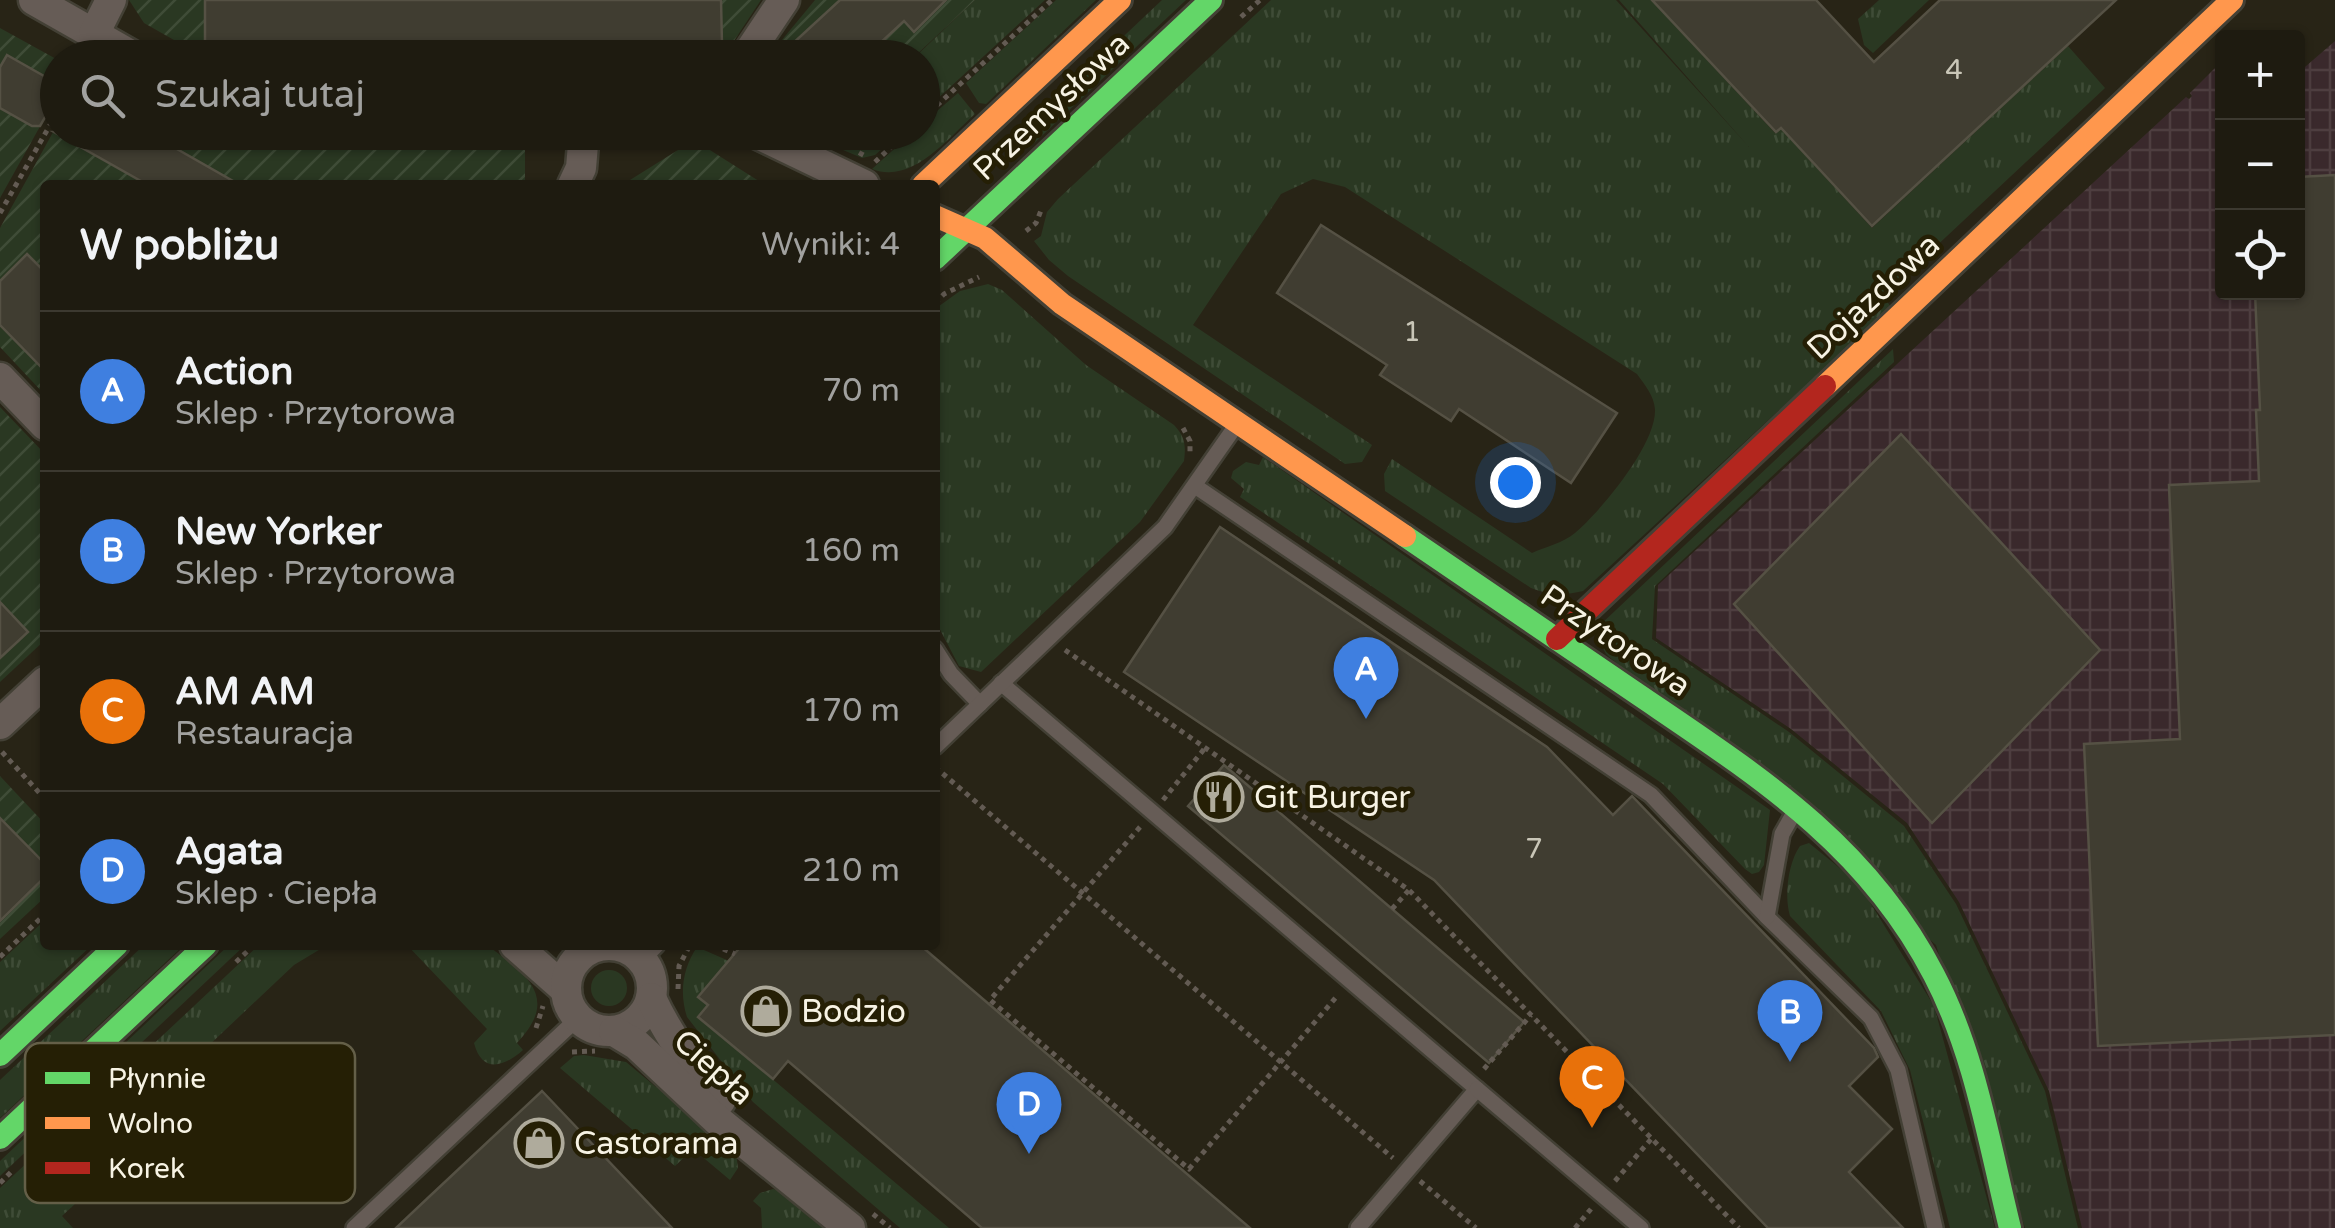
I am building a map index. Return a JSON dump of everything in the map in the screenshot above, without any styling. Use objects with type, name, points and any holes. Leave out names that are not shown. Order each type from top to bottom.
[{"type":"street","points":[[34,0],[104,40]]},
{"type":"street","points":[[94,34],[111,0]]},
{"type":"street","points":[[754,40],[784,0]]},
{"type":"street","name":"Przemysłowa","points":[[928,180],[1120,0]]},
{"type":"street","name":"Przemysłowa","points":[[940,254],[1212,0]]},
{"type":"street","name":"Dojazdowa","points":[[1557,638],[2232,0]]},
{"type":"street","points":[[575,180],[582,150]]},
{"type":"street","points":[[795,150],[861,179]]},
{"type":"street","name":"Przytorowa","points":[[940,218],[1002,251],[1062,304],[1798,806],[1872,879],[1924,954],[1964,1047],[2010,1228]]},
{"type":"street","points":[[0,378],[40,420]]},
{"type":"street","points":[[1,738],[40,688]]},
{"type":"street","points":[[0,1055],[112,950]]},
{"type":"street","points":[[101,1043],[201,950]]},
{"type":"street","points":[[521,950],[566,990],[578,1018]]},
{"type":"street","name":"Ciepła","points":[[566,990],[573,964],[585,950]]},
{"type":"street","name":"Ciepła","points":[[649,952],[652,985],[664,1002],[664,1026],[766,1157]]},
{"type":"street","name":"Ciepła","points":[[614,1031],[664,1002]]},
{"type":"street","name":"Ciepła","points":[[578,1018],[588,1026],[614,1031],[637,1046],[717,1120],[856,1216]]},
{"type":"street","points":[[0,1138],[25,1115]]},
{"type":"lane","points":[[940,742],[1165,527],[1238,423]]},
{"type":"lane","points":[[1195,486],[1651,795],[1871,1018],[1898,1070],[1935,1228]]},
{"type":"lane","points":[[940,657],[950,674],[980,704]]},
{"type":"lane","points":[[1002,684],[1642,1228]]},
{"type":"lane","points":[[1768,917],[1782,834],[1798,806]]},
{"type":"lane","points":[[354,1228],[578,1018]]},
{"type":"lane","points":[[1358,1228],[1477,1089]]},
{"type":"path","points":[[940,103],[1052,0]]},
{"type":"path","points":[[0,213],[40,143]]},
{"type":"path","points":[[861,179],[889,150]]},
{"type":"path","points":[[940,298],[981,278]]},
{"type":"path","points":[[1176,421],[1190,441],[1188,464]]},
{"type":"path","points":[[1048,639],[1408,890],[1739,1228]]},
{"type":"path","points":[[1,738],[40,791]]},
{"type":"path","points":[[1205,748],[990,1000],[1189,1169],[1350,981]]},
{"type":"path","points":[[940,771],[1476,1228]]},
{"type":"path","points":[[1392,910],[1408,890]]},
{"type":"path","points":[[0,957],[40,919]]},
{"type":"path","points":[[664,1002],[688,950]]},
{"type":"path","points":[[725,950],[734,954]]},
{"type":"path","points":[[1471,1058],[1485,1070],[1531,1015]]},
{"type":"path","points":[[856,1216],[890,1228]]},
{"type":"shaded area","points":[[2335,41],[2335,1228],[2082,1228],[2049,1091],[1959,902],[1907,823],[1791,729],[1656,638],[1658,585],[2186,97],[2189,99],[2190,93],[2215,68],[2215,300],[2305,300],[2305,67]]},
{"type":"green space","points":[[129,0],[761,0],[735,40],[174,40],[144,23]]},
{"type":"green space","points":[[815,0],[975,0],[932,40],[782,40]]},
{"type":"green space","points":[[975,0],[1045,0],[940,96],[940,40],[933,40]]},
{"type":"green space","points":[[1056,0],[1096,0],[986,104],[979,103],[966,83]]},
{"type":"green space","points":[[1162,0],[1186,0],[1029,148],[1017,137]]},
{"type":"green space","points":[[1271,0],[1616,0],[1749,147],[1619,0],[1651,0],[1775,133],[1781,129],[1872,228],[2068,46],[2105,88],[1883,296],[1891,307],[1583,591],[1557,594],[1531,588],[1385,491],[1384,474],[1392,459],[1532,553],[1565,540],[1598,510],[1647,440],[1655,409],[1637,374],[1345,187],[1313,179],[1281,194],[1193,325],[1372,445],[1362,462],[1345,464],[1068,276],[1034,241],[1041,236],[1047,212],[1058,199]]},
{"type":"green space","points":[[1879,0],[1929,0],[1873,53],[1864,45],[1858,19]]},
{"type":"green space","points":[[0,28],[40,50],[40,126],[0,198]]},
{"type":"green space","points":[[958,93],[975,114],[940,147],[940,108]]},
{"type":"green space","points":[[43,150],[525,150],[525,180],[40,180],[40,390],[0,347],[0,228]]},
{"type":"green space","points":[[678,150],[710,150],[757,180],[630,180]]},
{"type":"green space","points":[[843,150],[881,150],[862,158]]},
{"type":"green space","points":[[893,150],[936,150],[901,171],[872,169]]},
{"type":"green space","points":[[988,284],[1002,290],[1086,365],[1174,425],[1183,437],[1185,450],[1184,461],[1140,522],[981,672],[959,666],[940,630],[940,305],[960,291]]},
{"type":"green space","points":[[1893,349],[1894,362],[1655,586],[1652,639],[1789,732],[1904,826],[1956,904],[2045,1091],[2078,1228],[2025,1228],[1936,945],[1606,654],[1599,640],[1599,626]]},
{"type":"green space","points":[[0,407],[40,449],[40,645],[0,682]]},
{"type":"green space","points":[[1263,457],[1770,810],[1764,865],[1759,872],[1752,874],[1745,869],[1663,784],[1240,497],[1244,489],[1231,478],[1233,471],[1246,462],[1259,465]]},
{"type":"green space","points":[[0,776],[40,819],[40,902],[0,939]]},
{"type":"green space","points":[[1809,843],[1858,883],[1934,1006],[1995,1228],[1950,1228],[1910,1070],[1881,1011],[1790,916],[1790,870],[1800,846]]},
{"type":"green space","points":[[40,925],[40,950],[87,950],[0,1031],[0,962]]},
{"type":"green space","points":[[139,950],[179,950],[80,1043],[39,1043]]},
{"type":"green space","points":[[224,950],[240,950],[141,1043],[125,1043]]},
{"type":"green space","points":[[254,950],[319,950],[294,965],[211,1043],[155,1043]]},
{"type":"green space","points":[[412,950],[492,950],[527,979],[537,998],[537,1009],[517,1043],[523,1050],[501,1063],[482,1060],[474,1043],[487,1029]]},
{"type":"green space","points":[[695,950],[729,961],[698,997],[708,1005],[699,1017],[949,1228],[900,1228],[753,1102],[687,1017],[683,998],[688,963]]},
{"type":"green space","points":[[609,970],[622,975],[627,988],[622,1001],[609,1006],[596,1001],[591,988],[596,975]]},
{"type":"green space","points":[[574,1056],[626,1062],[656,1087],[663,1080],[736,1153],[738,1168],[730,1180],[693,1149],[675,1166],[560,1068]]},
{"type":"green space","points":[[25,1057],[25,1094],[0,1118],[0,1080]]},
{"type":"green space","points":[[25,1137],[25,1152],[0,1176],[0,1161]]},
{"type":"green space","points":[[25,1165],[25,1203],[76,1203],[62,1216],[73,1228],[0,1228],[0,1188]]},
{"type":"green space","points":[[773,1189],[787,1193],[828,1228],[762,1228],[761,1208],[753,1201],[760,1193]]},
{"type":"building","points":[[205,0],[721,0],[722,40],[205,40]]},
{"type":"building","points":[[840,0],[946,0],[914,32],[904,21],[883,40],[797,40]]},
{"type":"building","points":[[1652,0],[1816,0],[1874,62],[1940,0],[2116,0],[1872,226],[1781,128],[1776,132]]},
{"type":"building","points":[[7,55],[40,74],[40,126],[32,126],[0,108],[0,67]]},
{"type":"building","points":[[86,150],[179,150],[231,180],[139,180]]},
{"type":"building","points":[[2335,175],[2335,1035],[2098,1046],[2084,744],[2180,739],[2169,485],[2259,481],[2255,300],[2305,300],[2305,177]]},
{"type":"building","points":[[1321,225],[1617,413],[1571,483],[1459,409],[1451,421],[1380,375],[1387,365],[1277,293]]},
{"type":"building","points":[[27,254],[40,267],[40,366],[0,325],[0,281]]},
{"type":"building","points":[[1901,434],[2100,650],[1932,823],[1734,604]]},
{"type":"building","points":[[1220,527],[1547,747],[1613,815],[1632,796],[1874,1048],[1878,1057],[1849,1086],[1892,1129],[1849,1172],[1903,1228],[1768,1228],[1434,880],[1124,672]]},
{"type":"building","points":[[0,602],[28,632],[0,658]]},
{"type":"building","points":[[1224,765],[1524,1022],[1489,1063],[1188,806]]},
{"type":"building","points":[[0,818],[40,859],[40,882],[0,921]]},
{"type":"building","points":[[738,950],[926,950],[1250,1228],[982,1228],[788,1061],[773,1079],[698,1017],[708,1005],[698,997]]},
{"type":"building","name":"Castorama","points":[[542,1091],[672,1228],[396,1228],[431,1195]]},
{"type":"traffic: fast","points":[[940,254],[1211,0]]},
{"type":"traffic: fast","points":[[1405,536],[1765,783],[1841,849],[1875,887],[1907,928],[1934,975],[1960,1035],[1980,1099],[2010,1228]]},
{"type":"traffic: fast","points":[[0,1055],[112,950]]},
{"type":"traffic: fast","points":[[101,1043],[201,950]]},
{"type":"traffic: fast","points":[[0,1138],[25,1115]]},
{"type":"traffic: slow","points":[[928,180],[1120,0]]},
{"type":"traffic: slow","points":[[1825,386],[2232,0]]},
{"type":"traffic: slow","points":[[940,218],[985,238],[1062,304],[1405,536]]},
{"type":"traffic: jam","points":[[1557,639],[1825,386]]},
{"type":"place","name":"Action","points":[[1366,719]]},
{"type":"place","name":"Git Burger","points":[[1219,797]]},
{"type":"place","name":"Bodzio","points":[[766,1011]]},
{"type":"place","name":"New Yorker","points":[[1790,1062]]},
{"type":"place","name":"AM AM","points":[[1592,1128]]},
{"type":"place","name":"Castorama","points":[[539,1143]]},
{"type":"place","name":"Agata","points":[[1029,1154]]}]
